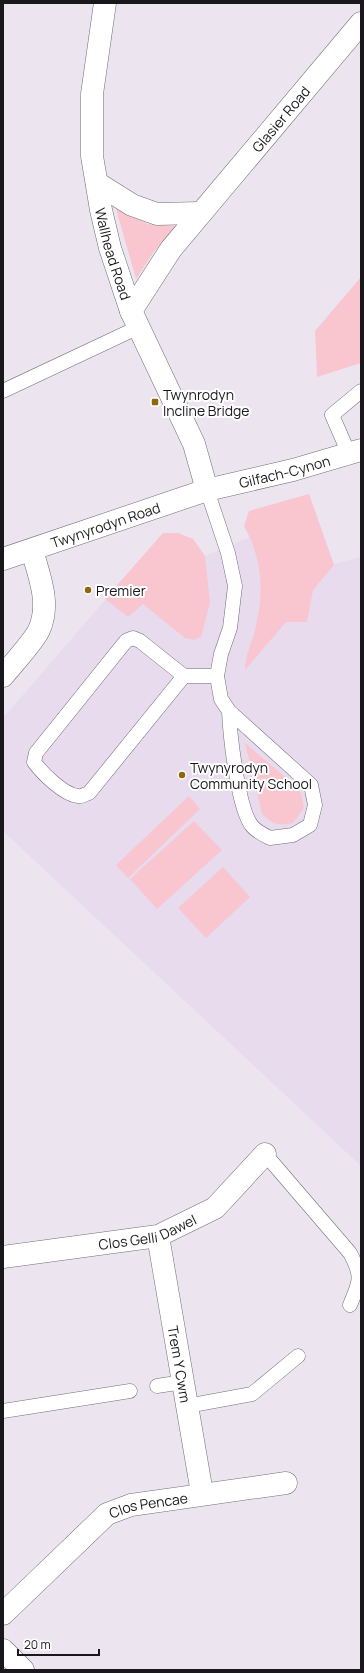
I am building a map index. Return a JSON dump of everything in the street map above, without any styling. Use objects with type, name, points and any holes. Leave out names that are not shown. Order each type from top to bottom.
[{"type":"street","name":"Wallhead Road","points":[[105,3],[92,94],[92,156],[110,248],[135,319],[194,444],[207,490]]},
{"type":"street","name":"Glasier Road","points":[[135,319],[171,249],[361,23]]},
{"type":"street","points":[[97,183],[132,205],[157,214],[200,213]]},
{"type":"street","name":"Gilfach-Cynon","points":[[207,490],[293,470],[355,452]]},
{"type":"street","name":"Twynyrodyn Road","points":[[3,559],[207,490]]},
{"type":"street","points":[[3,676],[39,631],[45,610],[42,585],[32,550]]},
{"type":"street","name":"Clos Gelli Dawel","points":[[3,1257],[158,1236],[215,1208],[265,1154]]},
{"type":"street","name":"Trem Y Cwm","points":[[158,1236],[202,1493]]},
{"type":"street","name":"Clos Pencae","points":[[3,1614],[107,1514],[131,1505],[202,1493],[286,1483]]},
{"type":"street","points":[[3,1650],[23,1670]]},
{"type":"lane","points":[[3,391],[135,319]]},
{"type":"lane","points":[[355,452],[332,415],[361,391]]},
{"type":"lane","points":[[207,490],[228,553],[235,586],[230,628],[221,654],[217,676],[221,699],[229,711],[311,785],[315,806],[310,825],[293,835],[270,838],[252,827],[244,810],[230,737],[229,711]]},
{"type":"lane","points":[[184,676],[89,792],[80,797],[70,795],[40,770],[34,762],[36,753],[126,641],[133,638],[140,641],[184,676],[217,676]]},
{"type":"lane","points":[[265,1154],[350,1253],[359,1270],[359,1284],[350,1305]]},
{"type":"lane","points":[[187,1406],[252,1394],[298,1356]]},
{"type":"lane","points":[[157,1386],[183,1382]]},
{"type":"lane","points":[[3,1411],[130,1391]]},
{"type":"shaded area","points":[[116,209],[148,224],[176,226],[153,253],[136,279]]},
{"type":"shaded area","points":[[361,277],[361,363],[317,377],[315,331]]},
{"type":"shaded area","name":"Twynyrodyn Community School","points":[[309,494],[334,564],[361,557],[361,1166],[3,831],[3,718],[163,533],[178,533],[193,539],[205,556],[250,537],[244,526]]},
{"type":"shaded area","points":[[309,494],[334,565],[313,590],[307,622],[286,622],[245,670],[247,656],[257,620],[261,592],[259,566],[251,539],[244,526],[249,511]]},
{"type":"shaded area","points":[[163,533],[178,533],[193,539],[205,556],[210,603],[201,637],[194,640],[185,638],[143,604],[128,617],[105,599]]},
{"type":"shaded area","points":[[245,743],[291,782],[301,793],[304,808],[293,823],[276,823],[269,820],[262,814]]},
{"type":"shaded area","points":[[189,796],[200,809],[128,878],[116,865]]},
{"type":"shaded area","points":[[194,821],[222,850],[157,909],[130,879]]},
{"type":"shaded area","points":[[223,867],[250,897],[206,938],[178,908]]},
{"type":"place","name":"Twynrodyn Incline Bridge","points":[[155,402]]},
{"type":"place","name":"Premier","points":[[88,590]]},
{"type":"place","name":"Twynyrodyn Community School","points":[[182,775]]}]
